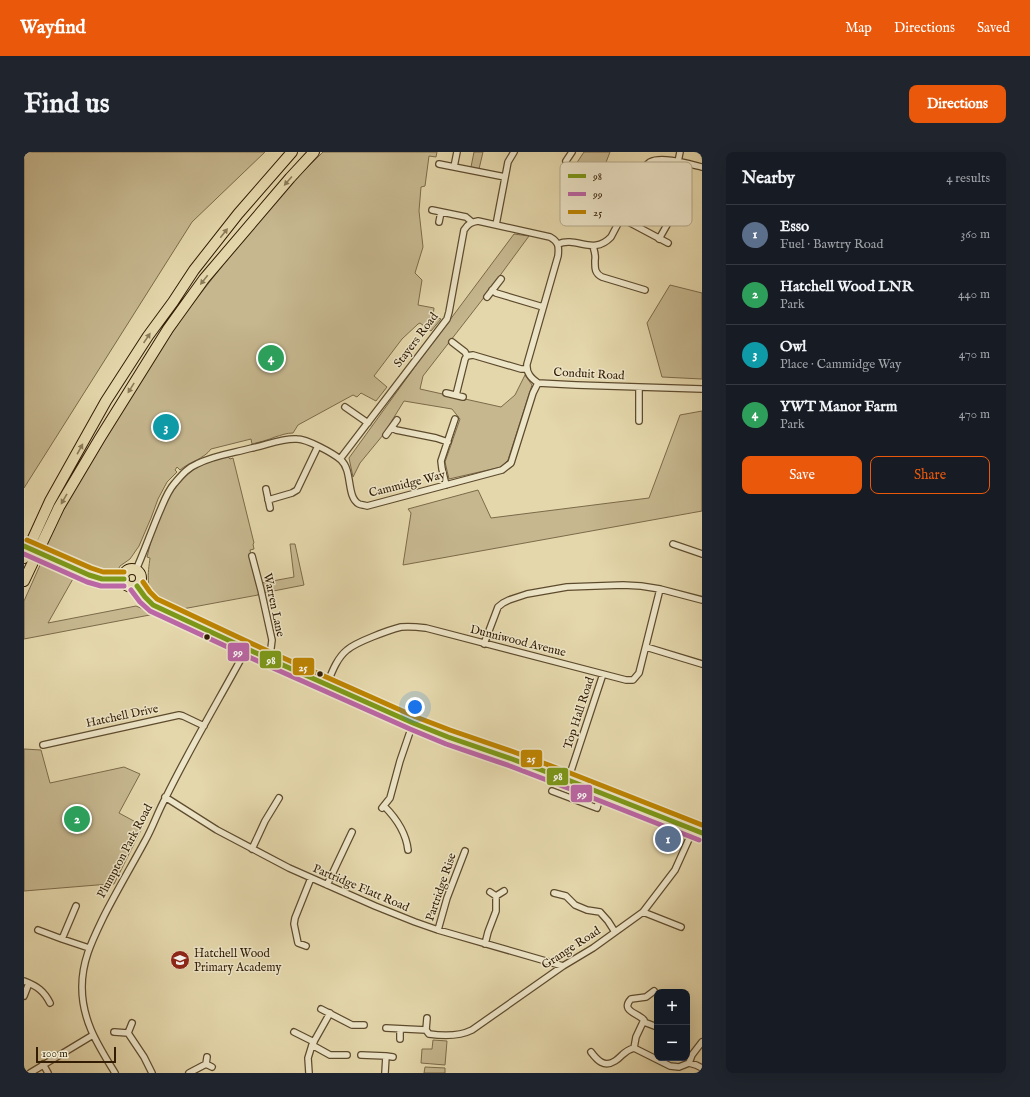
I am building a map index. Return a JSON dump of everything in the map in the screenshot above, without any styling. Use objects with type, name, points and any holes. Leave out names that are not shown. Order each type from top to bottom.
[{"type":"highway","points":[[24,558],[54,494],[106,401],[148,336],[194,270],[238,214],[292,152]]},
{"type":"highway","points":[[24,581],[59,507],[168,329],[204,280],[290,178],[314,152]]},
{"type":"highway","points":[[24,546],[89,575],[102,578],[124,579]]},
{"type":"highway","points":[[136,570],[140,574],[140,583],[138,586],[128,586],[125,583],[124,574],[127,571],[136,570]]},
{"type":"highway","points":[[138,586],[145,597],[153,605],[413,723],[568,780],[698,832]]},
{"type":"street","points":[[454,167],[458,152]]},
{"type":"street","points":[[496,225],[508,162],[514,152]]},
{"type":"street","points":[[566,161],[571,152]]},
{"type":"street","points":[[650,162],[656,160],[678,162],[680,152]]},
{"type":"street","points":[[439,164],[505,177]]},
{"type":"street","points":[[692,165],[702,167]]},
{"type":"street","points":[[432,210],[466,217],[472,222],[478,221],[550,238],[555,240],[558,244],[558,256],[526,369],[531,378],[538,383]]},
{"type":"street","points":[[439,222],[441,212]]},
{"type":"street","name":"Stayers Road","points":[[340,459],[447,319],[464,230],[472,222]]},
{"type":"street","points":[[558,244],[568,242],[593,246],[604,243],[612,237],[617,226]]},
{"type":"street","points":[[636,226],[668,243]]},
{"type":"street","points":[[659,238],[666,226]]},
{"type":"street","points":[[593,246],[595,268],[598,275],[644,290]]},
{"type":"street","points":[[487,297],[501,279]]},
{"type":"street","points":[[492,290],[496,293],[543,307]]},
{"type":"street","points":[[452,342],[467,356]]},
{"type":"street","points":[[467,356],[473,355],[526,369]]},
{"type":"street","points":[[456,395],[467,356]]},
{"type":"street","name":"Conduit Road","points":[[538,383],[702,389]]},
{"type":"street","name":"Cammidge Way","points":[[340,459],[345,465],[354,499],[359,504],[367,506],[502,470],[511,463],[532,393],[538,383]]},
{"type":"street","name":"Conduit Road","points":[[639,387],[639,421]]},
{"type":"street","points":[[446,393],[463,397]]},
{"type":"street","points":[[345,406],[368,423]]},
{"type":"street","points":[[446,485],[441,461],[455,419]]},
{"type":"street","points":[[386,435],[397,420]]},
{"type":"street","points":[[392,428],[448,442]]},
{"type":"street","points":[[136,570],[163,503],[172,486],[184,472],[196,464],[211,458],[288,439],[303,440],[318,446],[340,459]]},
{"type":"street","points":[[268,500],[292,493],[297,490],[318,446]]},
{"type":"street","points":[[266,489],[270,508]]},
{"type":"street","points":[[673,544],[702,554]]},
{"type":"street","name":"Warren Lane","points":[[252,556],[272,640],[267,658]]},
{"type":"street","points":[[484,644],[498,608],[502,602],[527,594],[567,587],[623,584],[660,589],[702,600]]},
{"type":"street","name":"Dunniwood Avenue","points":[[327,684],[339,659],[347,649],[388,631],[402,627],[415,626],[626,680],[633,680],[639,673],[660,589]]},
{"type":"street","points":[[646,647],[702,664]]},
{"type":"street","name":"Plumpton Park Road","points":[[115,1073],[89,1028],[84,1011],[82,975],[89,948],[120,885],[146,840],[166,797],[247,648]]},
{"type":"street","name":"Top Hall Road","points":[[568,780],[603,674]]},
{"type":"street","name":"Hatchell Drive","points":[[43,745],[179,716],[183,716],[204,726]]},
{"type":"street","points":[[408,850],[406,838],[399,823],[392,814],[383,807],[390,798],[400,761],[413,723]]},
{"type":"street","points":[[552,791],[596,808],[601,793]]},
{"type":"street","name":"Partridge Flatt Road","points":[[166,797],[217,830],[252,849],[327,885],[415,922],[438,930],[562,966]]},
{"type":"street","points":[[252,849],[265,821],[279,798]]},
{"type":"street","points":[[327,885],[352,832]]},
{"type":"street","name":"Grange Road","points":[[386,1028],[426,1030],[429,1034],[462,1034],[472,1030],[562,966],[593,948],[643,912],[675,870],[698,832]]},
{"type":"street","name":"Partridge Rise","points":[[438,930],[447,898],[465,851]]},
{"type":"street","points":[[306,946],[298,943],[294,924],[311,878]]},
{"type":"street","points":[[496,896],[504,891]]},
{"type":"street","points":[[490,892],[496,896]]},
{"type":"street","points":[[554,893],[566,896],[576,905],[587,910],[600,912],[615,932]]},
{"type":"street","points":[[485,944],[496,911],[496,896]]},
{"type":"street","points":[[62,939],[76,906]]},
{"type":"street","points":[[643,912],[681,927]]},
{"type":"street","points":[[38,930],[89,948]]},
{"type":"street","points":[[24,996],[26,982],[43,991],[50,1003]]},
{"type":"street","points":[[45,994],[51,989]]},
{"type":"street","points":[[654,992],[646,997],[631,999],[627,1004],[627,1008],[629,1010],[642,1018],[644,1022],[654,1026]]},
{"type":"street","points":[[321,1008],[352,1025],[364,1025]]},
{"type":"street","points":[[309,1073],[308,1058],[313,1043],[330,1013]]},
{"type":"street","points":[[426,1030],[427,1018]]},
{"type":"street","points":[[634,1048],[636,1037],[644,1022]]},
{"type":"street","points":[[128,1033],[132,1023]]},
{"type":"street","points":[[400,1029],[400,1039]]},
{"type":"street","points":[[114,1032],[128,1033]]},
{"type":"street","points":[[294,1032],[330,1055],[346,1055]]},
{"type":"street","points":[[128,1033],[144,1057],[152,1073]]},
{"type":"street","points":[[30,1073],[93,1035]]},
{"type":"street","points":[[689,1063],[692,1055],[702,1042]]},
{"type":"street","points":[[590,1052],[600,1062],[610,1063],[615,1061],[628,1049],[634,1048],[670,1066],[679,1067],[689,1063],[702,1068]]},
{"type":"street","points":[[361,1055],[393,1057]]},
{"type":"street","points":[[385,1073],[386,1056]]},
{"type":"street","points":[[206,1064],[207,1057]]},
{"type":"street","points":[[43,1064],[48,1073]]},
{"type":"street","points":[[206,1064],[212,1067]]},
{"type":"street","points":[[189,1073],[206,1064]]},
{"type":"shaded area","points":[[24,152],[265,152],[192,222],[24,488]]},
{"type":"shaded area","points":[[323,152],[437,152],[436,157],[429,156],[425,186],[421,187],[419,211],[423,247],[415,273],[422,280],[418,305],[434,308],[433,316],[441,319],[431,331],[420,323],[402,339],[374,376],[387,387],[376,401],[361,393],[357,397],[353,395],[298,425],[293,433],[284,434],[252,444],[251,439],[211,449],[180,470],[177,467],[175,470],[177,472],[167,482],[158,499],[139,546],[130,559],[120,566],[114,577],[101,571],[95,571],[45,546],[68,501],[138,382],[187,311],[226,261],[286,189]]},
{"type":"shaded area","points":[[474,152],[483,152],[479,169],[471,167]]},
{"type":"shaded area","points":[[584,152],[610,152],[606,162],[577,162]]},
{"type":"shaded area","points":[[514,234],[529,236],[423,376],[420,389],[501,407],[515,395],[525,375],[532,385],[508,460],[501,467],[449,479],[445,462],[460,419],[452,409],[404,401],[383,435],[360,463],[353,477],[349,458]]},
{"type":"shaded area","points":[[670,285],[702,293],[702,379],[662,377],[647,323]]},
{"type":"shaded area","points":[[702,411],[702,511],[403,565],[411,513],[408,509],[478,490],[491,518],[649,498],[680,415]]},
{"type":"shaded area","points":[[228,457],[230,459],[233,458],[254,543],[254,549],[250,550],[256,584],[294,577],[290,544],[295,544],[304,585],[177,610],[166,608],[154,596],[148,581],[150,558],[147,557],[153,533],[166,502],[181,481],[194,469],[209,460]]},
{"type":"shaded area","points":[[41,563],[74,577],[48,623],[136,606],[155,614],[24,639],[24,601]]},
{"type":"shaded area","points":[[24,749],[41,750],[50,783],[124,767],[140,774],[119,813],[143,826],[114,884],[24,891]]},
{"type":"shaded area","points":[[433,1040],[447,1041],[445,1065],[421,1063],[422,1049],[432,1049]]},
{"type":"shaded area","points":[[425,1067],[445,1068],[445,1073],[424,1073]]},
{"type":"transit line","name":"25","points":[[27,540],[103,572],[124,572]]},
{"type":"transit line","name":"98","points":[[24,546],[89,575],[102,579],[124,579]]},
{"type":"transit line","name":"99","points":[[24,554],[87,582],[101,586],[124,586]]},
{"type":"transit line","name":"25","points":[[143,582],[157,599],[270,652],[416,717],[570,773],[702,825]]},
{"type":"transit line","name":"98","points":[[137,586],[153,605],[413,723],[568,780],[702,833]]},
{"type":"transit line","name":"99","points":[[131,590],[140,602],[150,611],[410,729],[446,744],[565,787],[699,840]]},
{"type":"place","name":"YWT Manor Farm","points":[[271,358]]},
{"type":"place","name":"Owl","points":[[166,427]]},
{"type":"place","name":"Hatchell Wood LNR","points":[[77,819]]},
{"type":"place","name":"Esso","points":[[668,839]]},
{"type":"place","name":"Hatchell Wood Primary Academy","points":[[180,960]]}]
